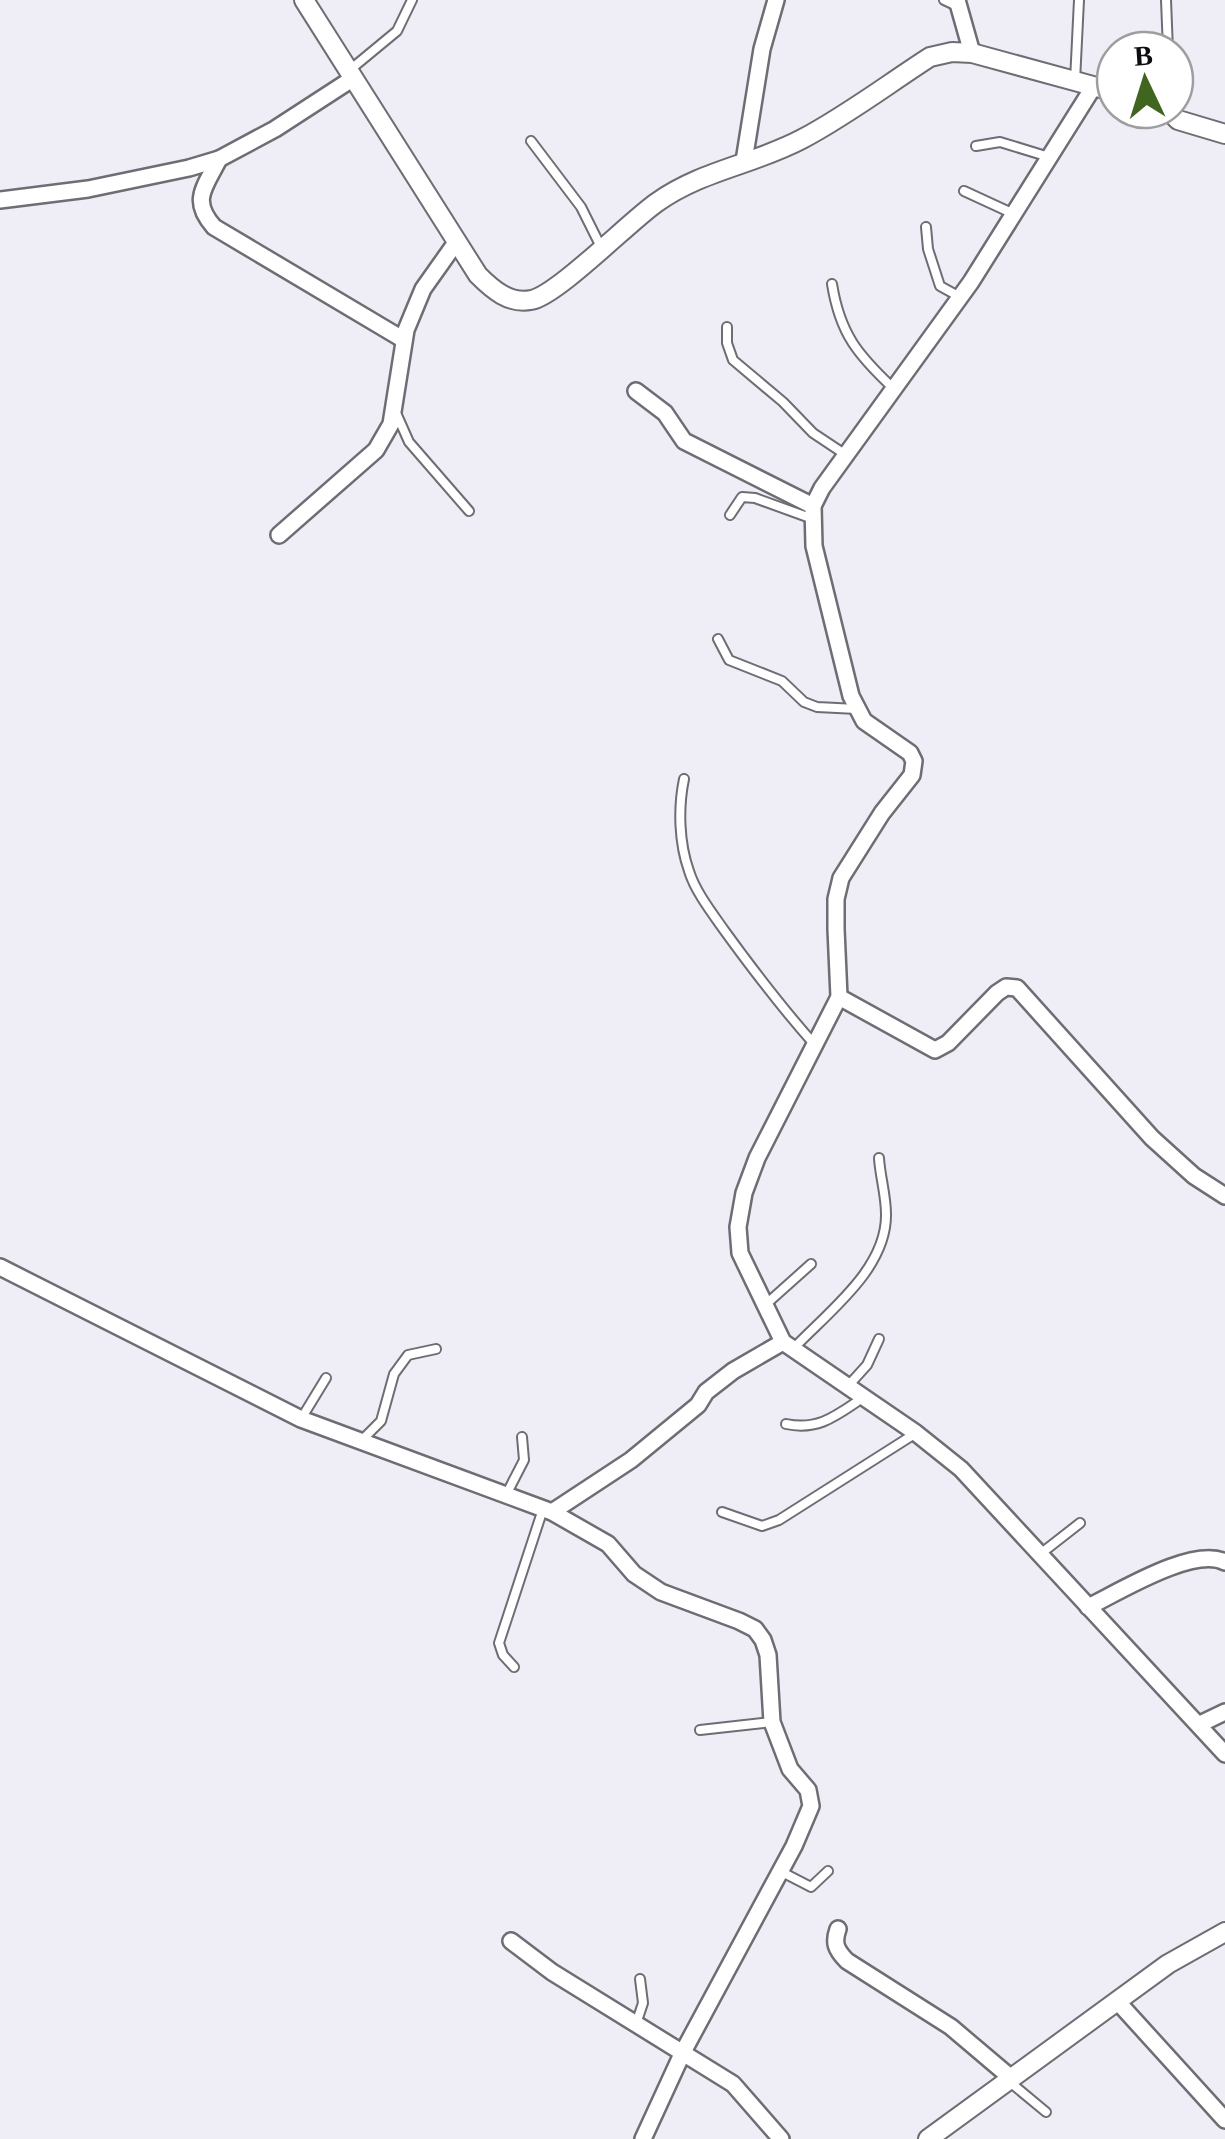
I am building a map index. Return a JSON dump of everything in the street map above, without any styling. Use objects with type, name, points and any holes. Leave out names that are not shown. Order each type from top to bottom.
[{"type":"street","points":[[304,0],[478,275],[494,292],[512,300],[528,301],[547,295],[634,219],[679,187],[802,139],[930,57],[972,53],[1095,87]]},
{"type":"street","points":[[744,161],[762,49],[776,0]]},
{"type":"street","points":[[953,2],[972,53]]},
{"type":"street","points":[[0,200],[88,189],[219,159],[274,129],[350,75]]},
{"type":"street","points":[[1084,84],[1016,215],[846,454],[813,512],[814,546],[857,709],[864,720],[914,760],[912,776],[882,813],[841,878],[836,930],[839,997],[757,1158],[744,1193],[738,1228],[740,1253],[764,1306],[788,1345],[916,1432],[961,1469],[1225,1754]]},
{"type":"street","points":[[1195,125],[1225,134]]},
{"type":"street","points":[[219,159],[199,200],[202,214],[214,227],[404,340]]},
{"type":"street","points":[[279,535],[376,450],[391,424],[404,340],[423,289],[456,242]]},
{"type":"street","points":[[636,391],[665,413],[684,440],[813,512]]},
{"type":"street","points":[[839,997],[935,1050],[948,1043],[997,993],[1006,987],[1017,988],[1152,1138],[1194,1176],[1225,1196]]},
{"type":"street","points":[[0,1268],[301,1419],[548,1510],[608,1544],[634,1574],[661,1592],[755,1630],[763,1640],[768,1655],[772,1722],[790,1769],[811,1797],[811,1806],[682,2052],[643,2139]]},
{"type":"street","points":[[548,1510],[631,1460],[734,1371],[788,1345]]},
{"type":"street","points":[[1088,1607],[1186,1562],[1218,1558],[1225,1562]]},
{"type":"street","points":[[1200,1724],[1225,1712]]},
{"type":"street","points":[[838,1928],[837,1951],[847,1961],[951,2027],[1009,2078]]},
{"type":"street","points":[[928,2139],[1168,1964],[1225,1932]]},
{"type":"street","points":[[510,1940],[552,1972],[734,2084],[780,2139]]},
{"type":"street","points":[[1117,2001],[1225,2120]]},
{"type":"lane","points":[[350,75],[398,31],[412,0]]},
{"type":"lane","points":[[1078,0],[1084,84]]},
{"type":"lane","points":[[1166,0],[1167,30]]},
{"type":"lane","points":[[531,142],[580,206],[602,247]]},
{"type":"lane","points":[[976,146],[1000,142],[1049,157]]},
{"type":"lane","points":[[964,191],[1016,215]]},
{"type":"lane","points":[[926,227],[934,274],[940,286],[960,296]]},
{"type":"lane","points":[[832,284],[836,306],[858,355],[894,388]]},
{"type":"lane","points":[[727,327],[733,360],[814,433],[846,454]]},
{"type":"lane","points":[[394,405],[401,429],[410,442],[469,511]]},
{"type":"lane","points":[[730,515],[742,498],[813,512]]},
{"type":"lane","points":[[718,639],[729,660],[782,681],[804,702],[817,708],[857,709]]},
{"type":"lane","points":[[684,779],[680,795],[682,838],[689,873],[714,916],[770,994],[815,1045]]},
{"type":"lane","points":[[788,1345],[866,1272],[879,1248],[886,1215],[879,1158]]},
{"type":"lane","points":[[764,1306],[811,1264]]},
{"type":"lane","points":[[848,1386],[867,1364],[879,1339]]},
{"type":"lane","points":[[361,1441],[381,1421],[394,1374],[408,1355],[436,1348]]},
{"type":"lane","points":[[301,1419],[326,1378]]},
{"type":"lane","points":[[786,1424],[805,1428],[823,1425],[864,1397]]},
{"type":"lane","points":[[722,1512],[762,1526],[779,1520],[916,1432]]},
{"type":"lane","points":[[506,1495],[524,1460],[522,1438]]},
{"type":"lane","points":[[514,1667],[499,1643],[548,1510]]},
{"type":"lane","points":[[1039,1555],[1080,1523]]},
{"type":"lane","points":[[700,1730],[772,1722]]},
{"type":"lane","points":[[780,1871],[811,1887],[828,1871]]},
{"type":"lane","points":[[636,2024],[643,2003],[640,1979]]},
{"type":"lane","points":[[1009,2078],[1046,2112]]}]
